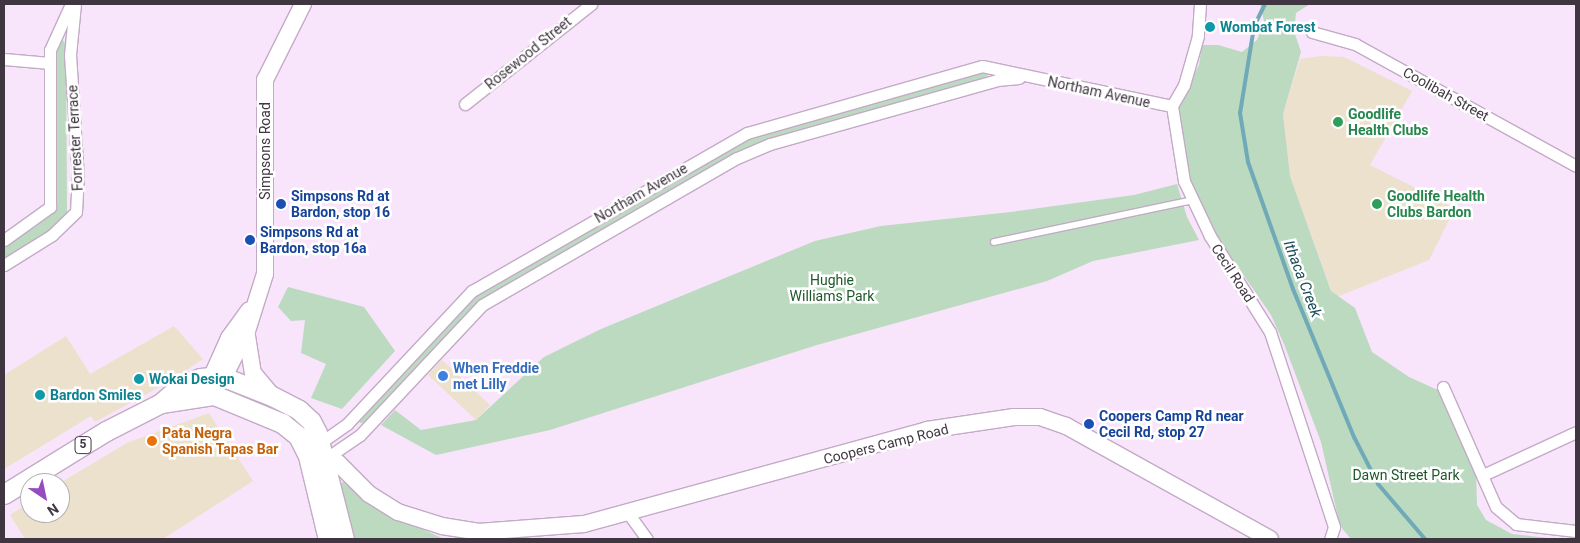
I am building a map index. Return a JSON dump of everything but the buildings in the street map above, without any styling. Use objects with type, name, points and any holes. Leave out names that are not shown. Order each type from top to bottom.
[{"type":"highway","name":"5","points":[[214,385],[229,399],[286,426],[320,455],[328,539]]},
{"type":"highway","name":"5","points":[[4,494],[106,431],[161,403],[214,385],[272,396],[306,416],[320,455],[344,539]]},
{"type":"main road","name":"Simpsons Road","points":[[214,385],[247,331],[253,304],[266,267],[265,80],[302,4]]},
{"type":"main road","name":"Simpsons Road","points":[[214,385],[229,338],[253,304]]},
{"type":"main road","points":[[247,331],[253,373],[272,396]]},
{"type":"main road","name":"Coopers Camp Road","points":[[320,455],[338,463],[369,494],[398,512],[442,526],[478,532],[584,524],[927,430],[1031,416],[1066,426],[1270,539]]},
{"type":"main road","name":"Coopers Camp Road","points":[[463,539],[478,532]]},
{"type":"street","name":"Forrester Terrace","points":[[4,240],[43,214],[51,202],[51,43],[71,4]]},
{"type":"street","name":"Forrester Terrace","points":[[4,265],[52,234],[76,212],[78,178],[70,55],[76,4]]},
{"type":"street","name":"Rosewood Street","points":[[465,104],[591,4]]},
{"type":"street","points":[[1172,106],[1184,85],[1198,36],[1200,4]]},
{"type":"street","name":"Coolibah Street","points":[[1312,32],[1355,44],[1576,166]]},
{"type":"street","points":[[4,59],[50,63]]},
{"type":"street","name":"Northam Avenue","points":[[320,455],[472,291],[740,136],[982,66],[1026,77],[1172,106]]},
{"type":"street","name":"Northam Avenue","points":[[320,455],[360,435],[482,305],[737,158],[770,144],[997,80],[1026,77]]},
{"type":"street","name":"Cecil Road","points":[[1172,106],[1184,181],[1210,236],[1270,332],[1334,527],[1330,539]]},
{"type":"street","points":[[1443,387],[1496,506],[1516,524],[1576,531]]},
{"type":"street","points":[[1483,475],[1576,432]]},
{"type":"street","points":[[628,513],[647,539]]},
{"type":"lane","points":[[994,242],[1194,200]]},
{"type":"shaded area","points":[[1321,56],[1344,57],[1412,91],[1370,165],[1455,208],[1429,260],[1334,298],[1290,176],[1283,114],[1300,59]]},
{"type":"shaded area","points":[[174,326],[203,359],[167,383],[95,422],[91,416],[4,469],[4,375],[66,336],[90,374]]},
{"type":"shaded area","points":[[442,360],[490,405],[476,420],[428,375]]},
{"type":"shaded area","points":[[209,413],[253,481],[163,539],[25,539],[10,515],[20,508],[20,523],[70,523],[70,477],[127,443]]},
{"type":"green space","name":"Dawn Street Park","points":[[1260,4],[1310,4],[1296,13],[1294,31],[1301,52],[1283,114],[1290,176],[1331,291],[1355,308],[1372,352],[1409,377],[1440,391],[1476,473],[1477,505],[1486,520],[1512,534],[1556,539],[1351,539],[1340,526],[1321,442],[1284,344],[1271,315],[1216,235],[1191,181],[1176,109],[1199,65],[1202,45],[1218,45],[1242,52],[1257,40],[1264,21]]},
{"type":"green space","points":[[61,38],[66,44],[67,214],[56,226],[4,260],[4,247],[38,225],[56,209],[57,46]]},
{"type":"green space","points":[[983,71],[988,75],[985,78],[760,142],[735,153],[479,301],[366,423],[360,423],[359,419],[475,295],[749,138]]},
{"type":"green space","name":"Hughie Williams Park","points":[[1177,184],[1187,217],[1199,240],[1093,261],[1047,281],[817,345],[550,430],[436,455],[381,425],[395,410],[421,430],[476,420],[544,357],[601,329],[815,241],[881,226],[1011,212],[1134,195]]},
{"type":"green space","points":[[288,287],[364,307],[395,351],[342,409],[311,398],[326,364],[301,353],[305,320],[291,321],[278,307]]},
{"type":"green space","points":[[343,482],[394,517],[442,538],[347,539],[339,484]]},
{"type":"waterway","name":"Ithaca Creek","points":[[1265,4],[1254,27],[1240,113],[1248,162],[1293,289],[1354,437],[1378,484],[1425,539]]},
{"type":"place","name":"Wombat Forest","points":[[1210,27]]},
{"type":"place","name":"Goodlife Health Clubs","points":[[1338,122]]},
{"type":"place","name":"Simpsons Rd at Bardon, stop 16","points":[[281,204]]},
{"type":"place","name":"Goodlife Health Clubs Bardon","points":[[1377,204]]},
{"type":"place","name":"Simpsons Rd at Bardon, stop 16a","points":[[250,240]]},
{"type":"place","name":"When Freddie met Lilly","points":[[443,376]]},
{"type":"place","name":"Wokai Design","points":[[139,379]]},
{"type":"place","name":"Bardon Smiles","points":[[40,395]]},
{"type":"place","name":"Coopers Camp Rd near Cecil Rd, stop 27","points":[[1089,424]]},
{"type":"place","name":"Pata Negra Spanish Tapas Bar","points":[[152,441]]}]
